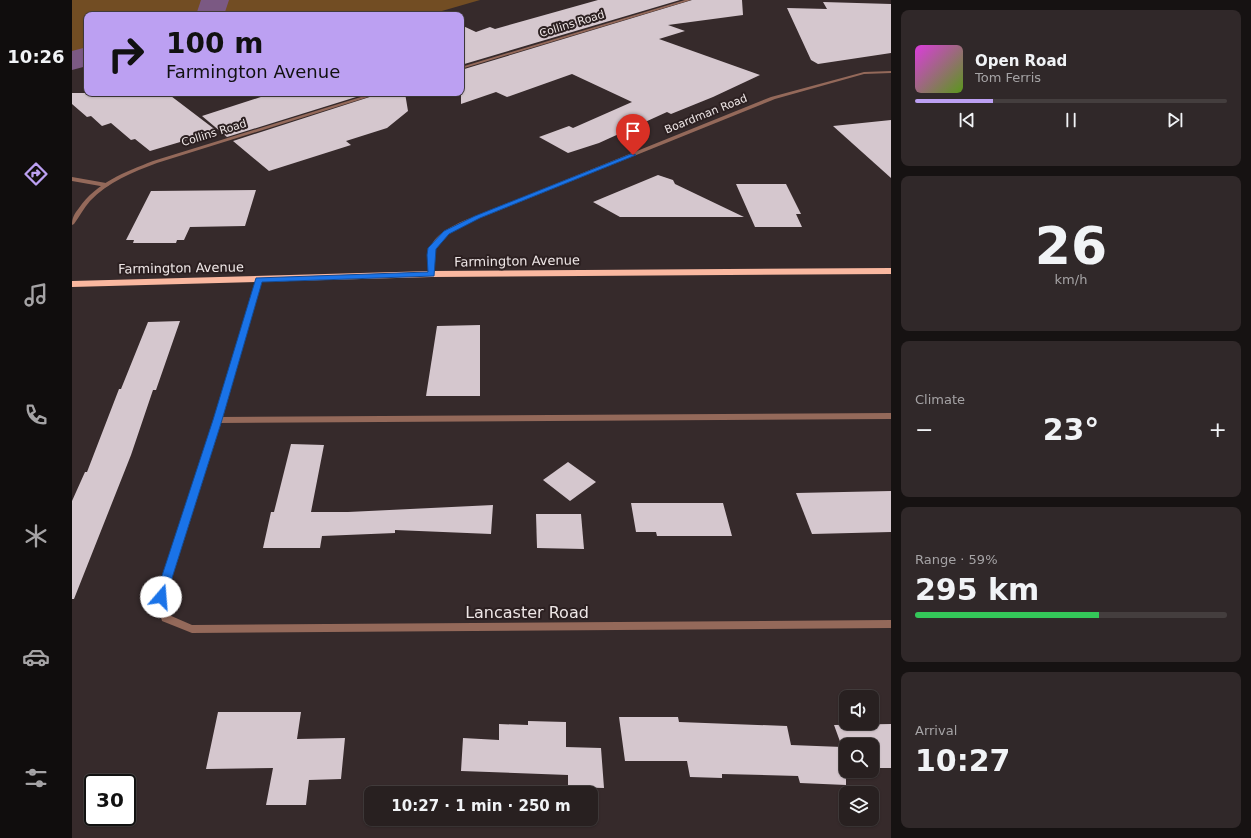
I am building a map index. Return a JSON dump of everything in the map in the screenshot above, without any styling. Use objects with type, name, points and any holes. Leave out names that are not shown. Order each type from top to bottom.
[{"type":"highway","name":"Farmington Avenue","points":[[72,284],[432,274],[891,271]]},
{"type":"street","name":"Collins Road","points":[[464,67],[689,0]]},
{"type":"street","name":"Boardman Road","points":[[432,274],[432,248],[438,240],[447,232],[478,217],[773,98],[864,73],[891,72]]},
{"type":"street","name":"Collins Road","points":[[72,223],[90,198],[106,185],[125,174],[155,162],[369,96]]},
{"type":"street","points":[[72,178],[106,185]]},
{"type":"street","points":[[259,280],[218,420],[891,416]]},
{"type":"street","name":"Lancaster Road","points":[[218,420],[161,597],[165,618],[192,629],[891,624]]},
{"type":"shaded area","points":[[72,0],[480,0],[438,12],[84,12],[84,57],[72,61]]},
{"type":"building","points":[[598,0],[680,0],[464,64],[464,26],[476,32],[490,27],[495,29]]},
{"type":"building","points":[[692,0],[742,0],[743,15],[668,25],[685,31],[659,39],[760,75],[713,97],[671,114],[667,112],[599,143],[568,153],[539,137],[569,126],[573,128],[632,102],[572,74],[507,97],[496,92],[461,104],[461,96],[464,96],[464,69]]},
{"type":"building","points":[[823,2],[891,4],[891,53],[818,64],[811,60],[787,8],[827,9]]},
{"type":"building","points":[[72,93],[84,93],[84,96],[171,96],[217,131],[150,151],[135,139],[131,140],[111,123],[102,126],[91,116],[87,117],[72,104]]},
{"type":"building","points":[[264,96],[359,96],[227,137],[202,116]]},
{"type":"building","points":[[373,96],[406,96],[408,111],[387,128],[346,141],[351,145],[269,171],[233,141]]},
{"type":"building","points":[[891,120],[891,178],[833,126]]},
{"type":"building","points":[[658,175],[673,180],[675,184],[744,217],[620,217],[593,202]]},
{"type":"building","points":[[736,184],[786,184],[801,214],[796,214],[802,227],[755,227]]},
{"type":"building","points":[[256,190],[245,226],[190,227],[184,240],[177,240],[176,243],[133,243],[134,240],[126,240],[151,191]]},
{"type":"building","points":[[180,321],[156,390],[153,390],[131,455],[74,599],[72,599],[72,501],[85,472],[87,472],[119,389],[121,389],[148,322]]},
{"type":"building","points":[[480,325],[480,396],[426,396],[437,326]]},
{"type":"building","points":[[291,444],[324,445],[311,512],[348,512],[493,505],[491,534],[395,530],[395,533],[322,536],[320,548],[263,548],[271,512],[274,512]]},
{"type":"building","points":[[568,462],[596,482],[570,501],[543,480]]},
{"type":"building","points":[[891,491],[891,532],[812,534],[796,493]]},
{"type":"building","points":[[631,503],[723,503],[732,536],[657,536],[656,532],[636,532]]},
{"type":"building","points":[[536,514],[581,514],[584,549],[537,548]]},
{"type":"building","points":[[218,712],[301,712],[297,739],[345,738],[341,779],[309,780],[306,805],[266,805],[273,768],[206,769]]},
{"type":"building","points":[[619,717],[678,717],[679,722],[787,726],[791,745],[839,747],[839,778],[846,778],[846,785],[800,783],[798,776],[722,774],[722,778],[690,777],[687,761],[625,761]]},
{"type":"building","points":[[528,721],[566,722],[566,747],[601,748],[604,788],[598,788],[598,786],[568,786],[568,775],[461,771],[463,738],[499,740],[499,724],[528,725]]},
{"type":"building","points":[[879,724],[891,724],[891,768],[879,768],[879,738],[839,739],[834,725],[839,725],[839,730],[879,730]]},
{"type":"waterway","points":[[211,12],[215,0]]},
{"type":"waterway","points":[[72,61],[84,57]]},
{"type":"route","points":[[161,597],[218,420],[259,280],[432,274],[432,248],[447,232],[478,217],[633,155]]}]
